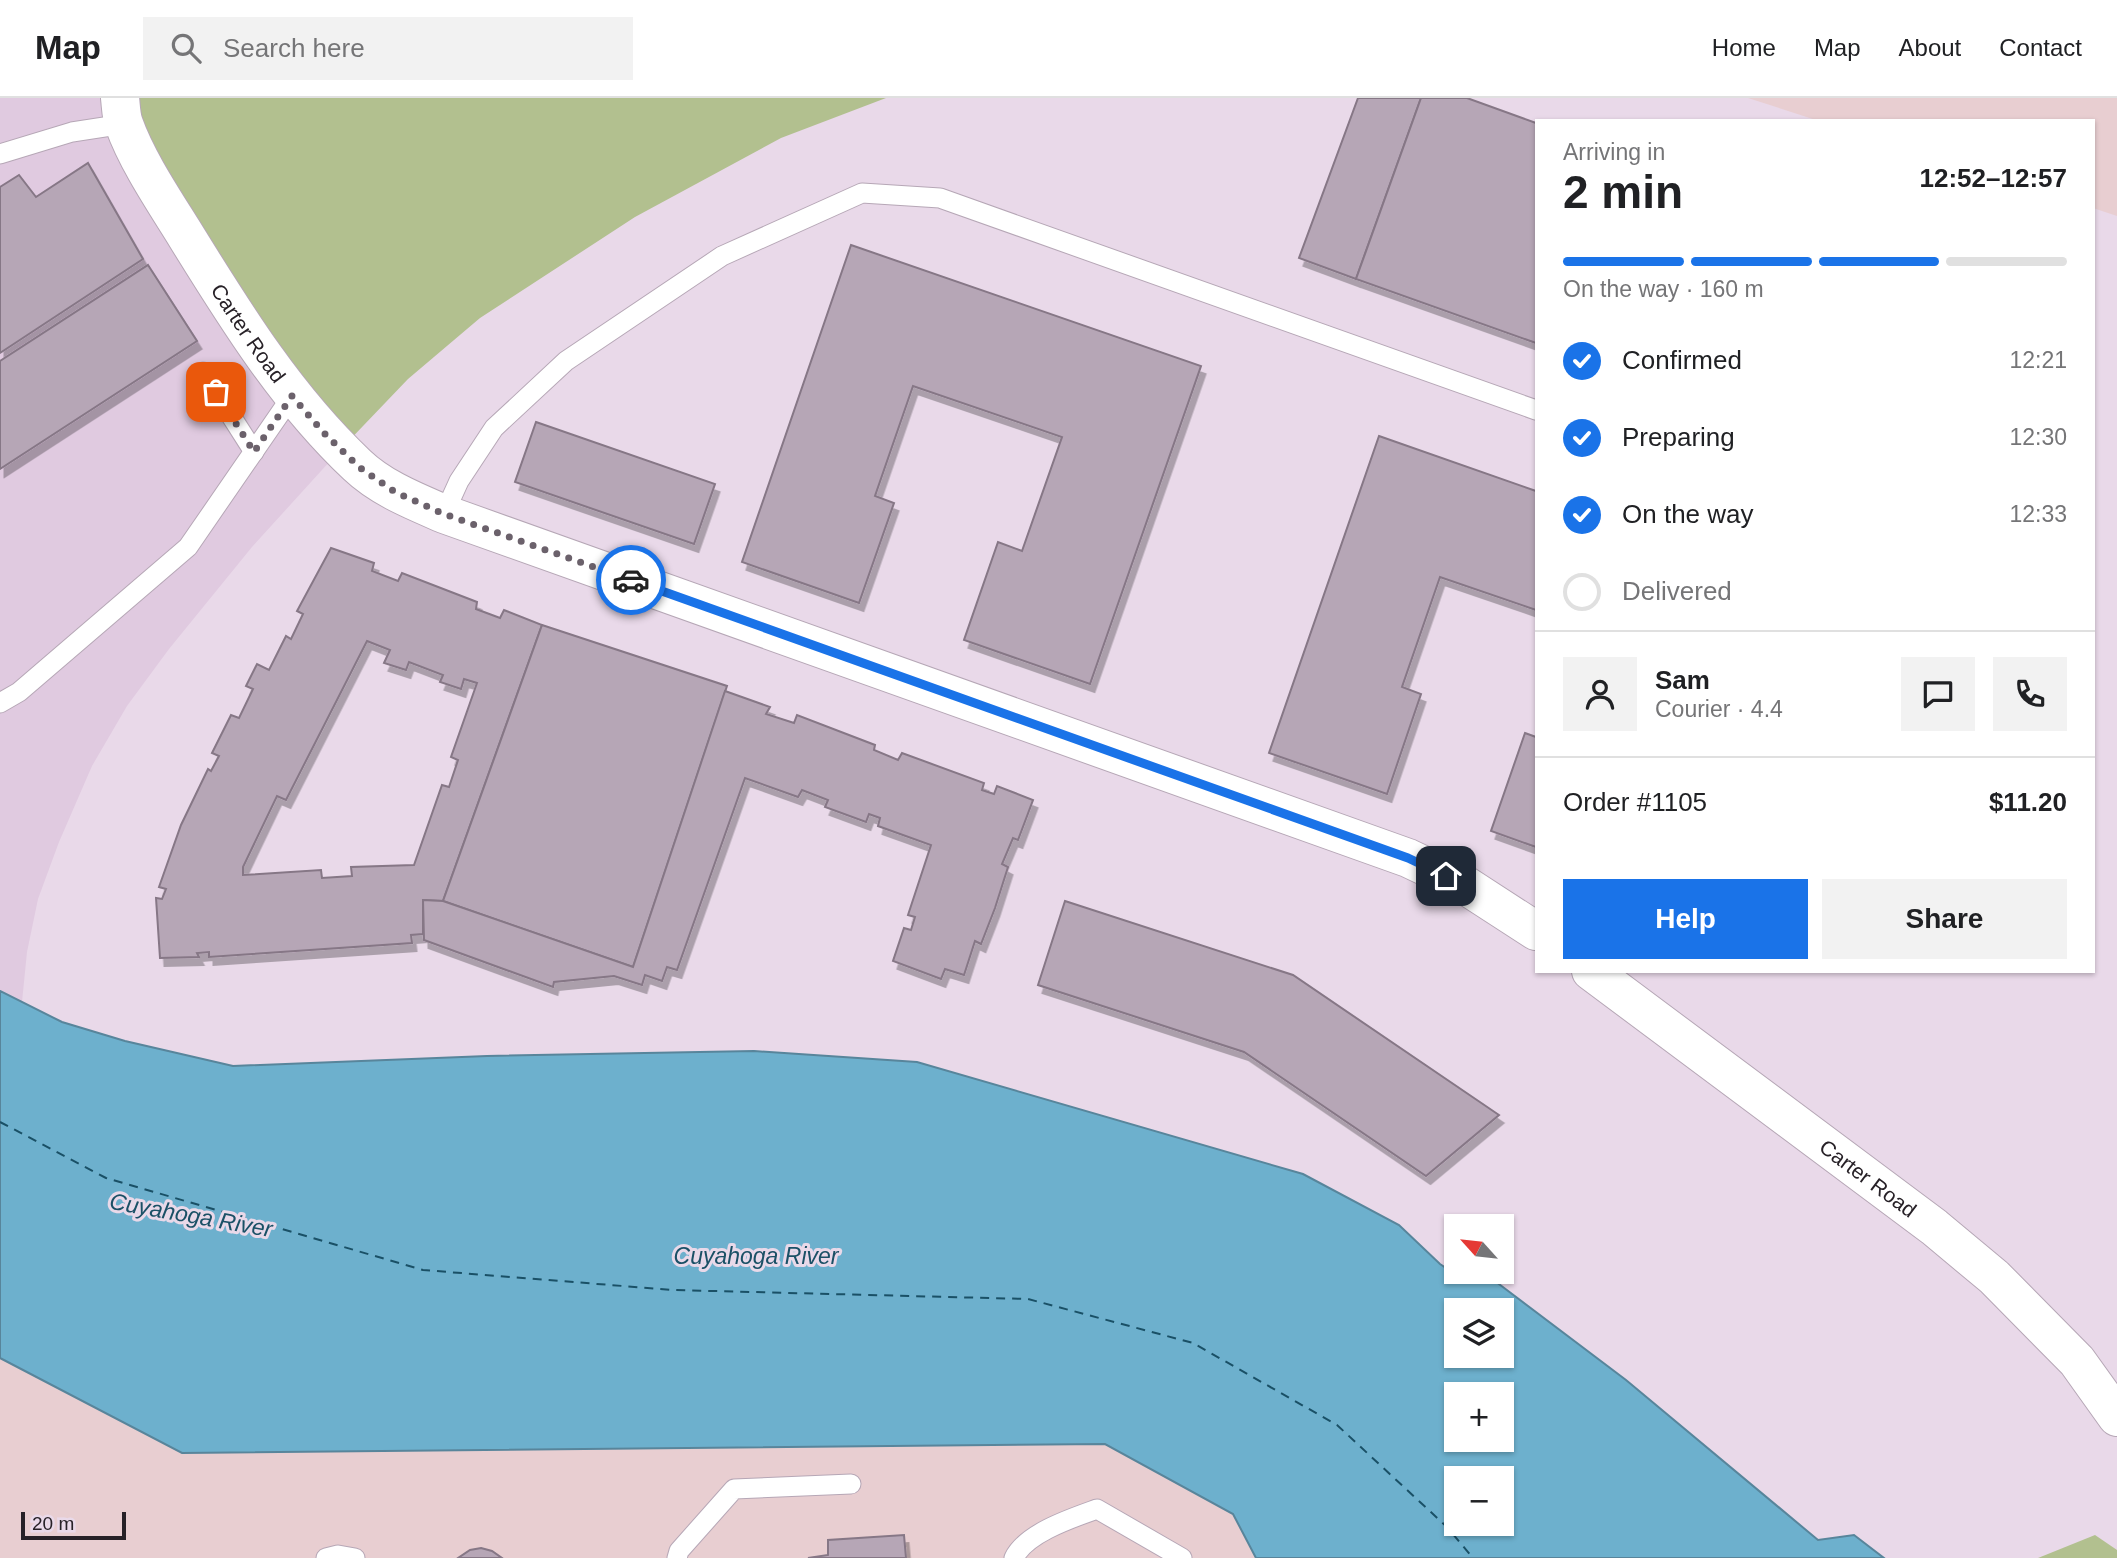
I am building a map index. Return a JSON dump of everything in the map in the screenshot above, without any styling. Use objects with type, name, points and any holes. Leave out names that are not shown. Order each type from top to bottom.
[{"type":"street","name":"Carter Road","points":[[122,111],[150,177],[292,396],[323,432],[359,467],[395,492],[444,514],[1408,858],[1465,885],[1535,930]]},
{"type":"street","name":"Carter Road","points":[[1610,977],[1994,1277],[2077,1360],[2117,1417]]},
{"type":"lane","points":[[0,154],[72,132],[122,111]]},
{"type":"lane","points":[[444,514],[459,481],[494,428],[566,362],[722,256],[862,193],[940,198],[1535,410]]},
{"type":"lane","points":[[203,372],[254,452]]},
{"type":"lane","points":[[0,703],[19,692],[188,547],[292,396]]},
{"type":"lane","points":[[677,1558],[679,1551],[734,1489],[851,1484]]},
{"type":"lane","points":[[1014,1558],[1019,1548],[1058,1524],[1097,1509],[1182,1558]]},
{"type":"lane","points":[[326,1558],[338,1555],[355,1558]]},
{"type":"shaded area","points":[[0,98],[120,98],[341,449],[252,547],[169,649],[127,706],[92,766],[38,899],[27,952],[22,1002],[0,991]]},
{"type":"shaded area","points":[[1748,98],[2117,98],[2117,216],[2095,209],[2095,119],[1813,119]]},
{"type":"shaded area","points":[[0,1358],[182,1453],[1105,1444],[1233,1514],[1256,1558],[0,1558]]},
{"type":"green space","points":[[120,98],[886,98],[781,138],[635,217],[480,318],[408,379],[341,449]]},
{"type":"green space","points":[[2095,1535],[2117,1550],[2117,1558],[2038,1558]]},
{"type":"water","name":"Cuyahoga River","points":[[0,991],[62,1022],[125,1041],[233,1066],[487,1056],[754,1051],[917,1062],[1303,1174],[1399,1225],[1444,1267],[1444,1284],[1499,1284],[1626,1380],[1818,1540],[1854,1535],[1884,1558],[1256,1558],[1233,1514],[1105,1444],[182,1453],[0,1358]]},
{"type":"building","points":[[1358,98],[1421,98],[1356,279],[1299,258]]},
{"type":"building","points":[[1421,98],[1467,98],[1535,123],[1535,343],[1356,279]]},
{"type":"building","points":[[88,163],[143,259],[0,353],[0,187],[19,175],[36,197]]},
{"type":"building","points":[[851,245],[1201,366],[1090,684],[964,640],[998,542],[1022,551],[1062,437],[913,386],[875,496],[894,503],[859,603],[742,562]]},
{"type":"building","points":[[148,265],[197,341],[0,469],[0,361]]},
{"type":"building","points":[[536,422],[715,484],[694,544],[515,482]]},
{"type":"building","points":[[1379,436],[1535,491],[1535,610],[1440,577],[1402,687],[1421,694],[1387,794],[1269,753]]},
{"type":"building","points":[[331,548],[374,563],[372,571],[398,581],[402,573],[477,602],[476,609],[500,618],[504,610],[542,625],[443,901],[423,900],[423,934],[411,935],[412,943],[209,957],[209,952],[197,953],[199,957],[160,958],[156,898],[162,899],[166,889],[159,887],[181,825],[208,769],[211,771],[219,756],[212,753],[231,715],[239,718],[253,689],[246,686],[257,664],[269,670],[286,636],[291,639],[303,614],[297,611]],"holes":[[[367,641],[390,650],[384,663],[406,670],[409,662],[443,675],[440,682],[461,689],[464,679],[477,683],[451,757],[458,760],[449,787],[442,785],[414,865],[351,867],[352,876],[322,878],[321,870],[243,875],[243,867],[277,796],[286,800]]]},
{"type":"building","points":[[542,625],[727,686],[633,967],[443,901]]},
{"type":"building","points":[[725,691],[770,707],[766,714],[794,723],[797,715],[875,745],[874,750],[898,760],[902,753],[984,783],[982,790],[994,794],[997,786],[1033,800],[1018,840],[1013,838],[1002,864],[1008,867],[995,908],[981,944],[975,941],[964,975],[945,969],[941,979],[893,961],[904,928],[911,930],[915,917],[908,915],[931,845],[878,826],[880,818],[869,814],[866,822],[825,807],[828,800],[802,790],[798,797],[745,778],[677,970],[667,967],[662,981],[645,975],[642,985],[614,976],[554,982],[553,987],[424,940],[423,900],[443,901],[633,967]]},
{"type":"building","points":[[1525,733],[1535,737],[1535,847],[1491,831]]},
{"type":"building","points":[[1065,901],[1293,975],[1499,1115],[1426,1176],[1244,1052],[1038,985]]},
{"type":"building","points":[[904,1535],[906,1558],[808,1558],[828,1555],[828,1540]]},
{"type":"building","points":[[481,1548],[502,1558],[458,1558],[470,1550]]},
{"type":"ferry route","points":[[0,1122],[106,1178],[423,1270],[673,1290],[1028,1299],[1193,1343],[1337,1425],[1447,1527],[1473,1558]]},
{"type":"way so far","points":[[216,392],[254,452],[292,396],[323,432],[359,467],[395,492],[444,514],[631,580]]},
{"type":"route","points":[[631,580],[1408,858],[1446,876]]}]
